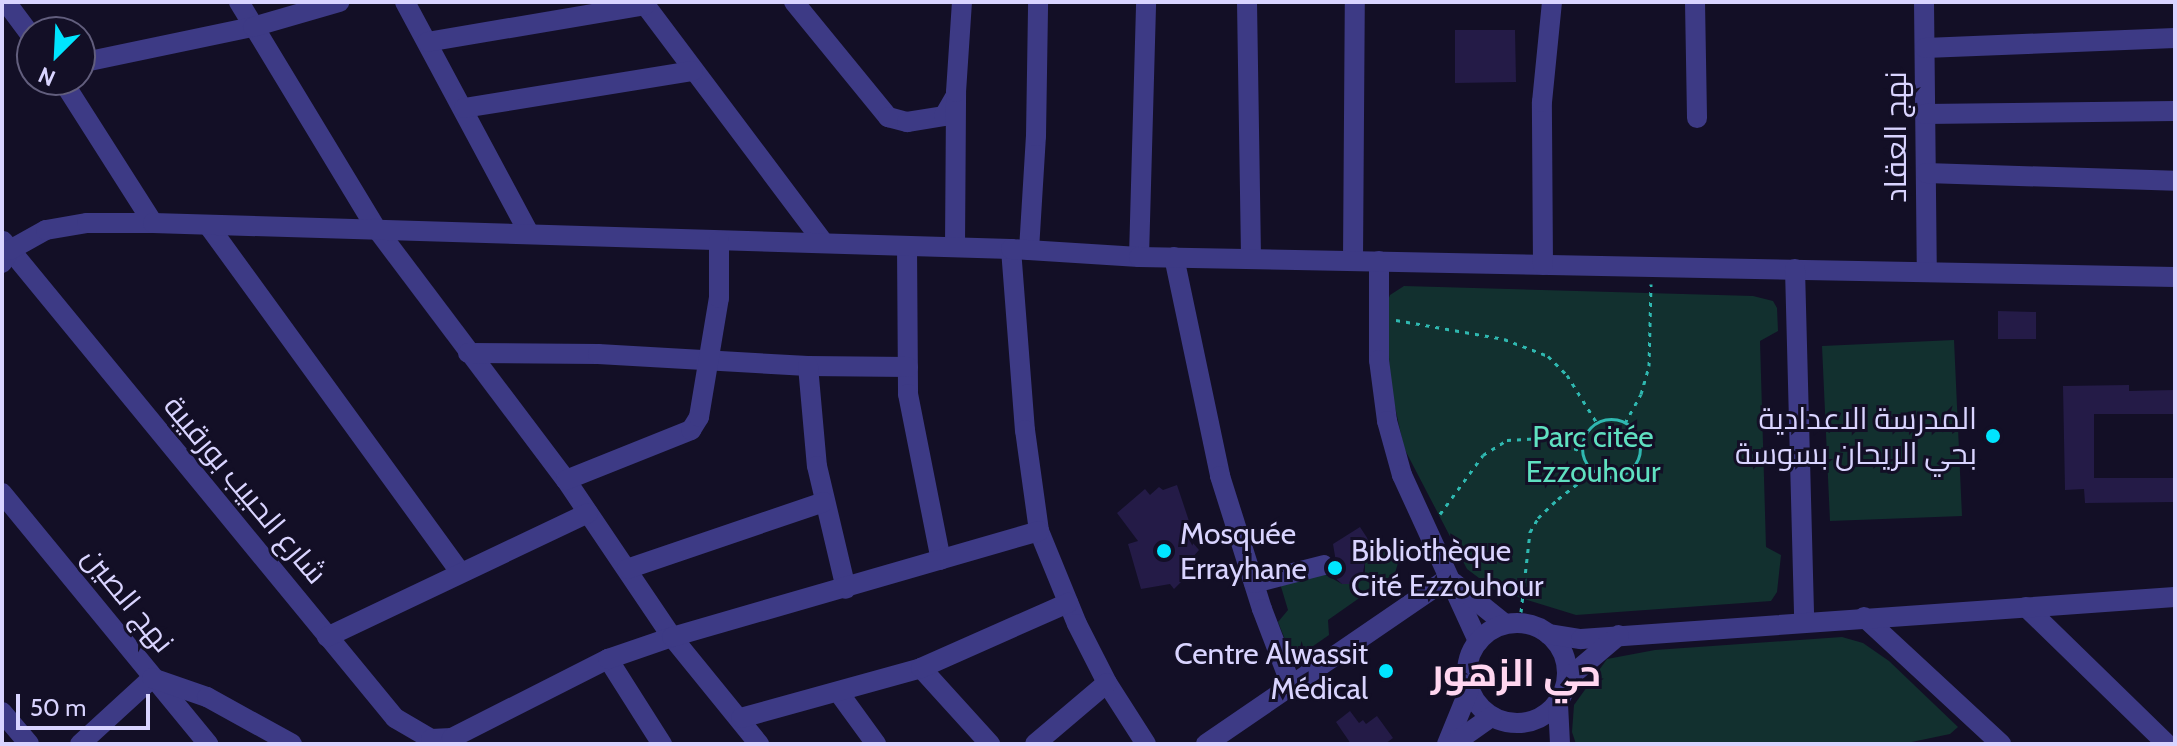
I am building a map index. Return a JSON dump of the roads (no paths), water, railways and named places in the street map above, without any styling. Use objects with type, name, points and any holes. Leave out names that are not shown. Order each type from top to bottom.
[{"type":"street","points":[[239,2],[376,228],[566,480],[672,637],[741,718],[759,744]]},
{"type":"street","points":[[96,60],[253,27],[339,2]]},
{"type":"street","points":[[405,2],[529,233]]},
{"type":"street","points":[[794,2],[888,117],[907,122],[944,116],[952,107],[956,92]]},
{"type":"street","points":[[955,247],[956,92],[962,2]]},
{"type":"street","points":[[1038,2],[1036,136],[1020,250],[1025,430],[1039,531],[1068,603],[1107,683],[1146,744]]},
{"type":"street","points":[[1139,257],[1146,2]]},
{"type":"street","points":[[1247,2],[1251,259]]},
{"type":"street","points":[[1353,260],[1355,2]]},
{"type":"street","points":[[1543,265],[1542,102],[1552,2]]},
{"type":"street","points":[[1695,2],[1697,118]]},
{"type":"street","name":"نهج العقاد","points":[[1924,2],[1927,272]]},
{"type":"street","points":[[427,42],[644,3],[824,243]]},
{"type":"street","points":[[1925,48],[2175,38]]},
{"type":"street","points":[[464,108],[693,71]]},
{"type":"street","points":[[72,96],[153,223]]},
{"type":"street","points":[[1925,114],[2175,111]]},
{"type":"street","points":[[1926,173],[2175,181]]},
{"type":"street","points":[[5,251],[46,230],[87,223],[153,223],[955,247],[1139,257],[2175,277]]},
{"type":"street","points":[[208,225],[460,572]]},
{"type":"street","points":[[566,480],[691,430],[699,417],[719,298],[719,241]]},
{"type":"street","points":[[907,246],[908,394],[922,479],[941,560]]},
{"type":"street","name":"شارع الحبيب بورقيبة","points":[[5,251],[395,718],[431,739],[464,739]]},
{"type":"street","points":[[1174,257],[1220,476],[1291,685]]},
{"type":"street","points":[[1379,261],[1379,360],[1387,421],[1402,475],[1478,641]]},
{"type":"street","points":[[1795,269],[1804,623]]},
{"type":"street","points":[[468,353],[598,354],[808,366],[908,367]]},
{"type":"street","points":[[808,366],[824,502],[846,589]]},
{"type":"street","name":"نهج الصين","points":[[2,493],[208,744]]},
{"type":"street","points":[[627,569],[824,502]]},
{"type":"street","points":[[327,637],[588,513]]},
{"type":"street","points":[[464,739],[608,659],[672,637],[1039,531]]},
{"type":"street","points":[[1254,583],[1324,565]]},
{"type":"street","points":[[1448,578],[1513,624],[1581,639],[2175,597]]},
{"type":"street","points":[[1206,744],[1448,578]]},
{"type":"street","points":[[741,718],[921,668],[1068,603]]},
{"type":"street","points":[[2026,607],[2167,739]]},
{"type":"street","points":[[1864,617],[2001,744]]},
{"type":"street","points":[[1513,624],[1478,641],[1469,656],[1466,673],[1469,690],[1491,717],[1510,724],[1531,722],[1558,704]]},
{"type":"street","points":[[1548,634],[1560,646],[1567,679]]},
{"type":"street","points":[[1559,744],[1558,704],[1567,679],[1591,655],[1619,635]]},
{"type":"street","points":[[608,659],[662,744]]},
{"type":"street","points":[[921,668],[990,744]]},
{"type":"street","points":[[80,744],[152,678],[207,697],[292,744]]},
{"type":"street","points":[[1035,744],[1107,683]]},
{"type":"street","points":[[1447,744],[1469,690]]},
{"type":"street","points":[[839,693],[876,744]]},
{"type":"street","points":[[2,712],[29,744]]},
{"type":"street","points":[[1453,744],[1491,717]]},
{"type":"street","points":[[1531,722],[1559,744]]},
{"type":"place","name":"المدرسة الاعدادية بحي الريحان بسوسة","points":[[1993,436]]},
{"type":"place","name":"Mosquée Errayhane","points":[[1164,551]]},
{"type":"place","name":"Bibliothèque Cité Ezzouhour","points":[[1335,568]]},
{"type":"place","name":"Centre Alwassit Médical","points":[[1386,671]]},
{"type":"district","name":"حي الزهور","points":[[1516,673]]},
{"type":"park label","name":"Parc citée Ezzouhour","points":[[1593,454]]}]
